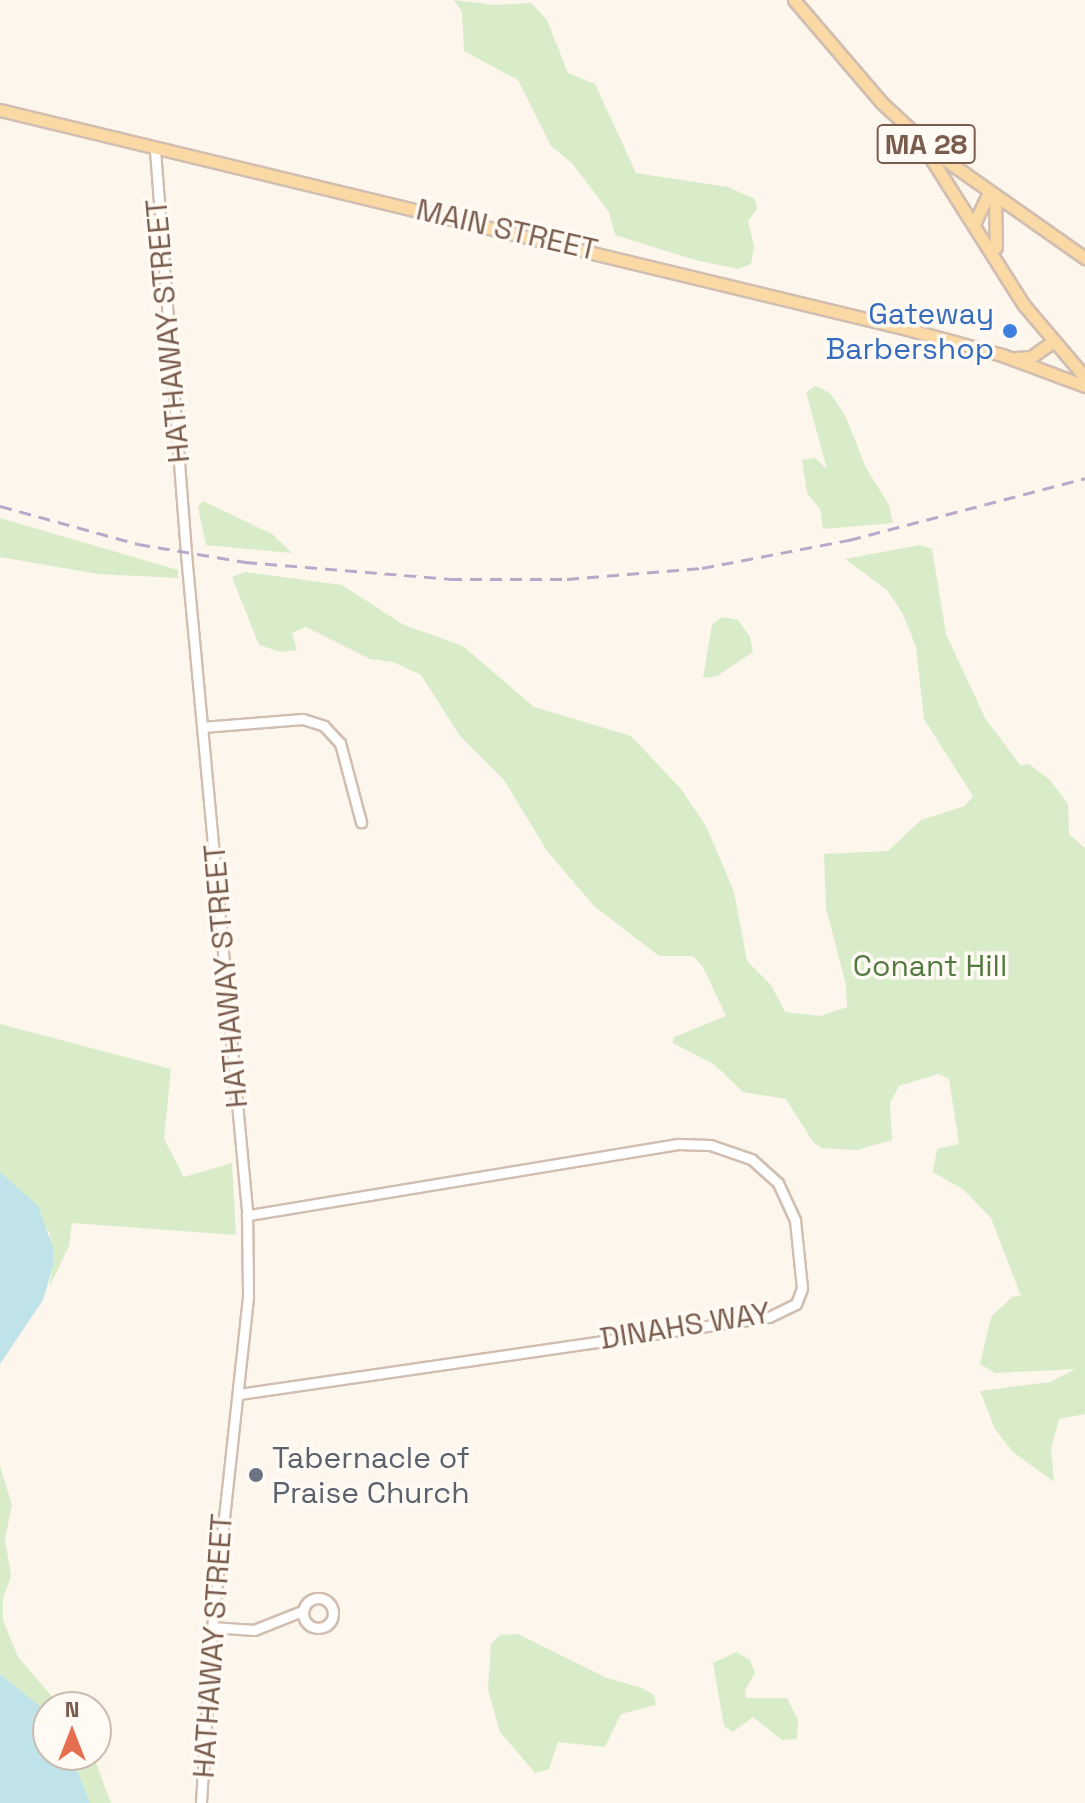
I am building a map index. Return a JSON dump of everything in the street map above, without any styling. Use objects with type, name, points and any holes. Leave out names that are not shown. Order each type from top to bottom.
[{"type":"main road","name":"MA 28","points":[[794,0],[819,34],[904,124],[992,194],[1085,258]]},
{"type":"main road","name":"MAIN STREET","points":[[0,110],[155,150],[697,276],[1013,358],[1085,386]]},
{"type":"main road","points":[[904,124],[975,222],[1056,347],[1085,377]]},
{"type":"main road","points":[[975,222],[992,194]]},
{"type":"main road","points":[[992,194],[992,236],[1004,271]]},
{"type":"main road","points":[[1013,358],[1031,357],[1056,347]]},
{"type":"main road","points":[[1031,365],[1046,365],[1056,347]]},
{"type":"street","name":"HATHAWAY STREET","points":[[155,150],[202,727],[247,1215],[248,1297],[212,1627],[201,1803]]},
{"type":"street","points":[[202,727],[303,719],[324,726],[340,743],[361,822]]},
{"type":"street","name":"DINAHS WAY","points":[[239,1394],[769,1317],[796,1304],[802,1288],[795,1220],[778,1183],[751,1159],[710,1145],[678,1144],[247,1215]]},
{"type":"street","points":[[212,1627],[254,1630],[302,1611]]},
{"type":"green space","points":[[454,0],[495,5],[531,3],[547,20],[568,73],[595,84],[636,173],[728,187],[755,199],[757,209],[748,221],[754,246],[751,264],[738,269],[695,260],[615,235],[609,212],[572,163],[551,146],[518,80],[464,51],[462,12]]},
{"type":"green space","points":[[816,386],[830,393],[845,415],[866,468],[889,505],[893,523],[823,529],[820,509],[807,493],[802,460],[815,458],[827,469],[806,392]]},
{"type":"green space","points":[[203,501],[272,534],[292,553],[206,545],[198,507]]},
{"type":"green space","points":[[0,518],[178,570],[178,578],[98,574],[0,557]]},
{"type":"green space","name":"Conant Hill","points":[[920,545],[932,549],[946,634],[985,718],[1020,765],[1029,764],[1050,780],[1068,804],[1069,834],[1085,848],[1085,1414],[1059,1419],[1051,1449],[1054,1482],[1013,1452],[995,1429],[980,1391],[1050,1382],[1076,1369],[995,1373],[980,1364],[991,1317],[1012,1297],[1021,1296],[991,1218],[964,1190],[933,1172],[937,1149],[959,1144],[949,1079],[938,1074],[899,1086],[890,1103],[892,1140],[857,1150],[822,1148],[813,1142],[786,1099],[743,1092],[715,1065],[673,1043],[674,1037],[726,1016],[703,967],[693,956],[659,956],[594,906],[547,851],[504,780],[460,736],[421,675],[393,662],[370,659],[306,627],[292,633],[297,650],[281,652],[259,645],[232,577],[245,572],[342,585],[404,625],[463,646],[534,707],[631,736],[681,789],[706,826],[734,892],[747,961],[771,985],[785,1012],[820,1016],[847,1007],[846,985],[826,908],[824,854],[888,851],[921,820],[965,806],[973,796],[924,719],[916,647],[903,614],[887,590],[845,559]]},
{"type":"green space","points":[[722,617],[738,620],[750,637],[753,652],[717,676],[703,678],[712,625]]},
{"type":"green space","points":[[0,1024],[171,1069],[164,1139],[184,1177],[232,1163],[236,1235],[72,1223],[69,1246],[49,1288],[53,1267],[50,1233],[0,1172]]},
{"type":"green space","points":[[0,1466],[12,1505],[5,1539],[11,1576],[3,1598],[3,1620],[18,1657],[47,1691],[32,1691],[32,1701],[0,1674]]},
{"type":"green space","points":[[518,1634],[607,1678],[642,1688],[654,1695],[656,1705],[621,1714],[605,1747],[558,1742],[549,1769],[535,1773],[500,1732],[488,1690],[491,1644],[500,1635]]},
{"type":"green space","points":[[736,1652],[750,1660],[755,1673],[745,1690],[746,1698],[787,1698],[798,1720],[797,1739],[782,1740],[753,1717],[733,1732],[724,1726],[713,1663]]},
{"type":"green space","points":[[77,1771],[99,1771],[111,1803],[90,1803]]},
{"type":"water","points":[[0,1172],[38,1206],[53,1247],[53,1267],[43,1300],[0,1364]]},
{"type":"water","points":[[0,1674],[32,1700],[32,1771],[77,1771],[90,1803],[0,1803]]},
{"type":"railway","points":[[0,506],[138,544],[245,562],[450,579],[567,579],[702,568],[849,540],[1085,478]]},
{"type":"place","name":"Gateway Barbershop","points":[[1010,331]]},
{"type":"place","name":"Tabernacle of Praise Church","points":[[256,1475]]}]
